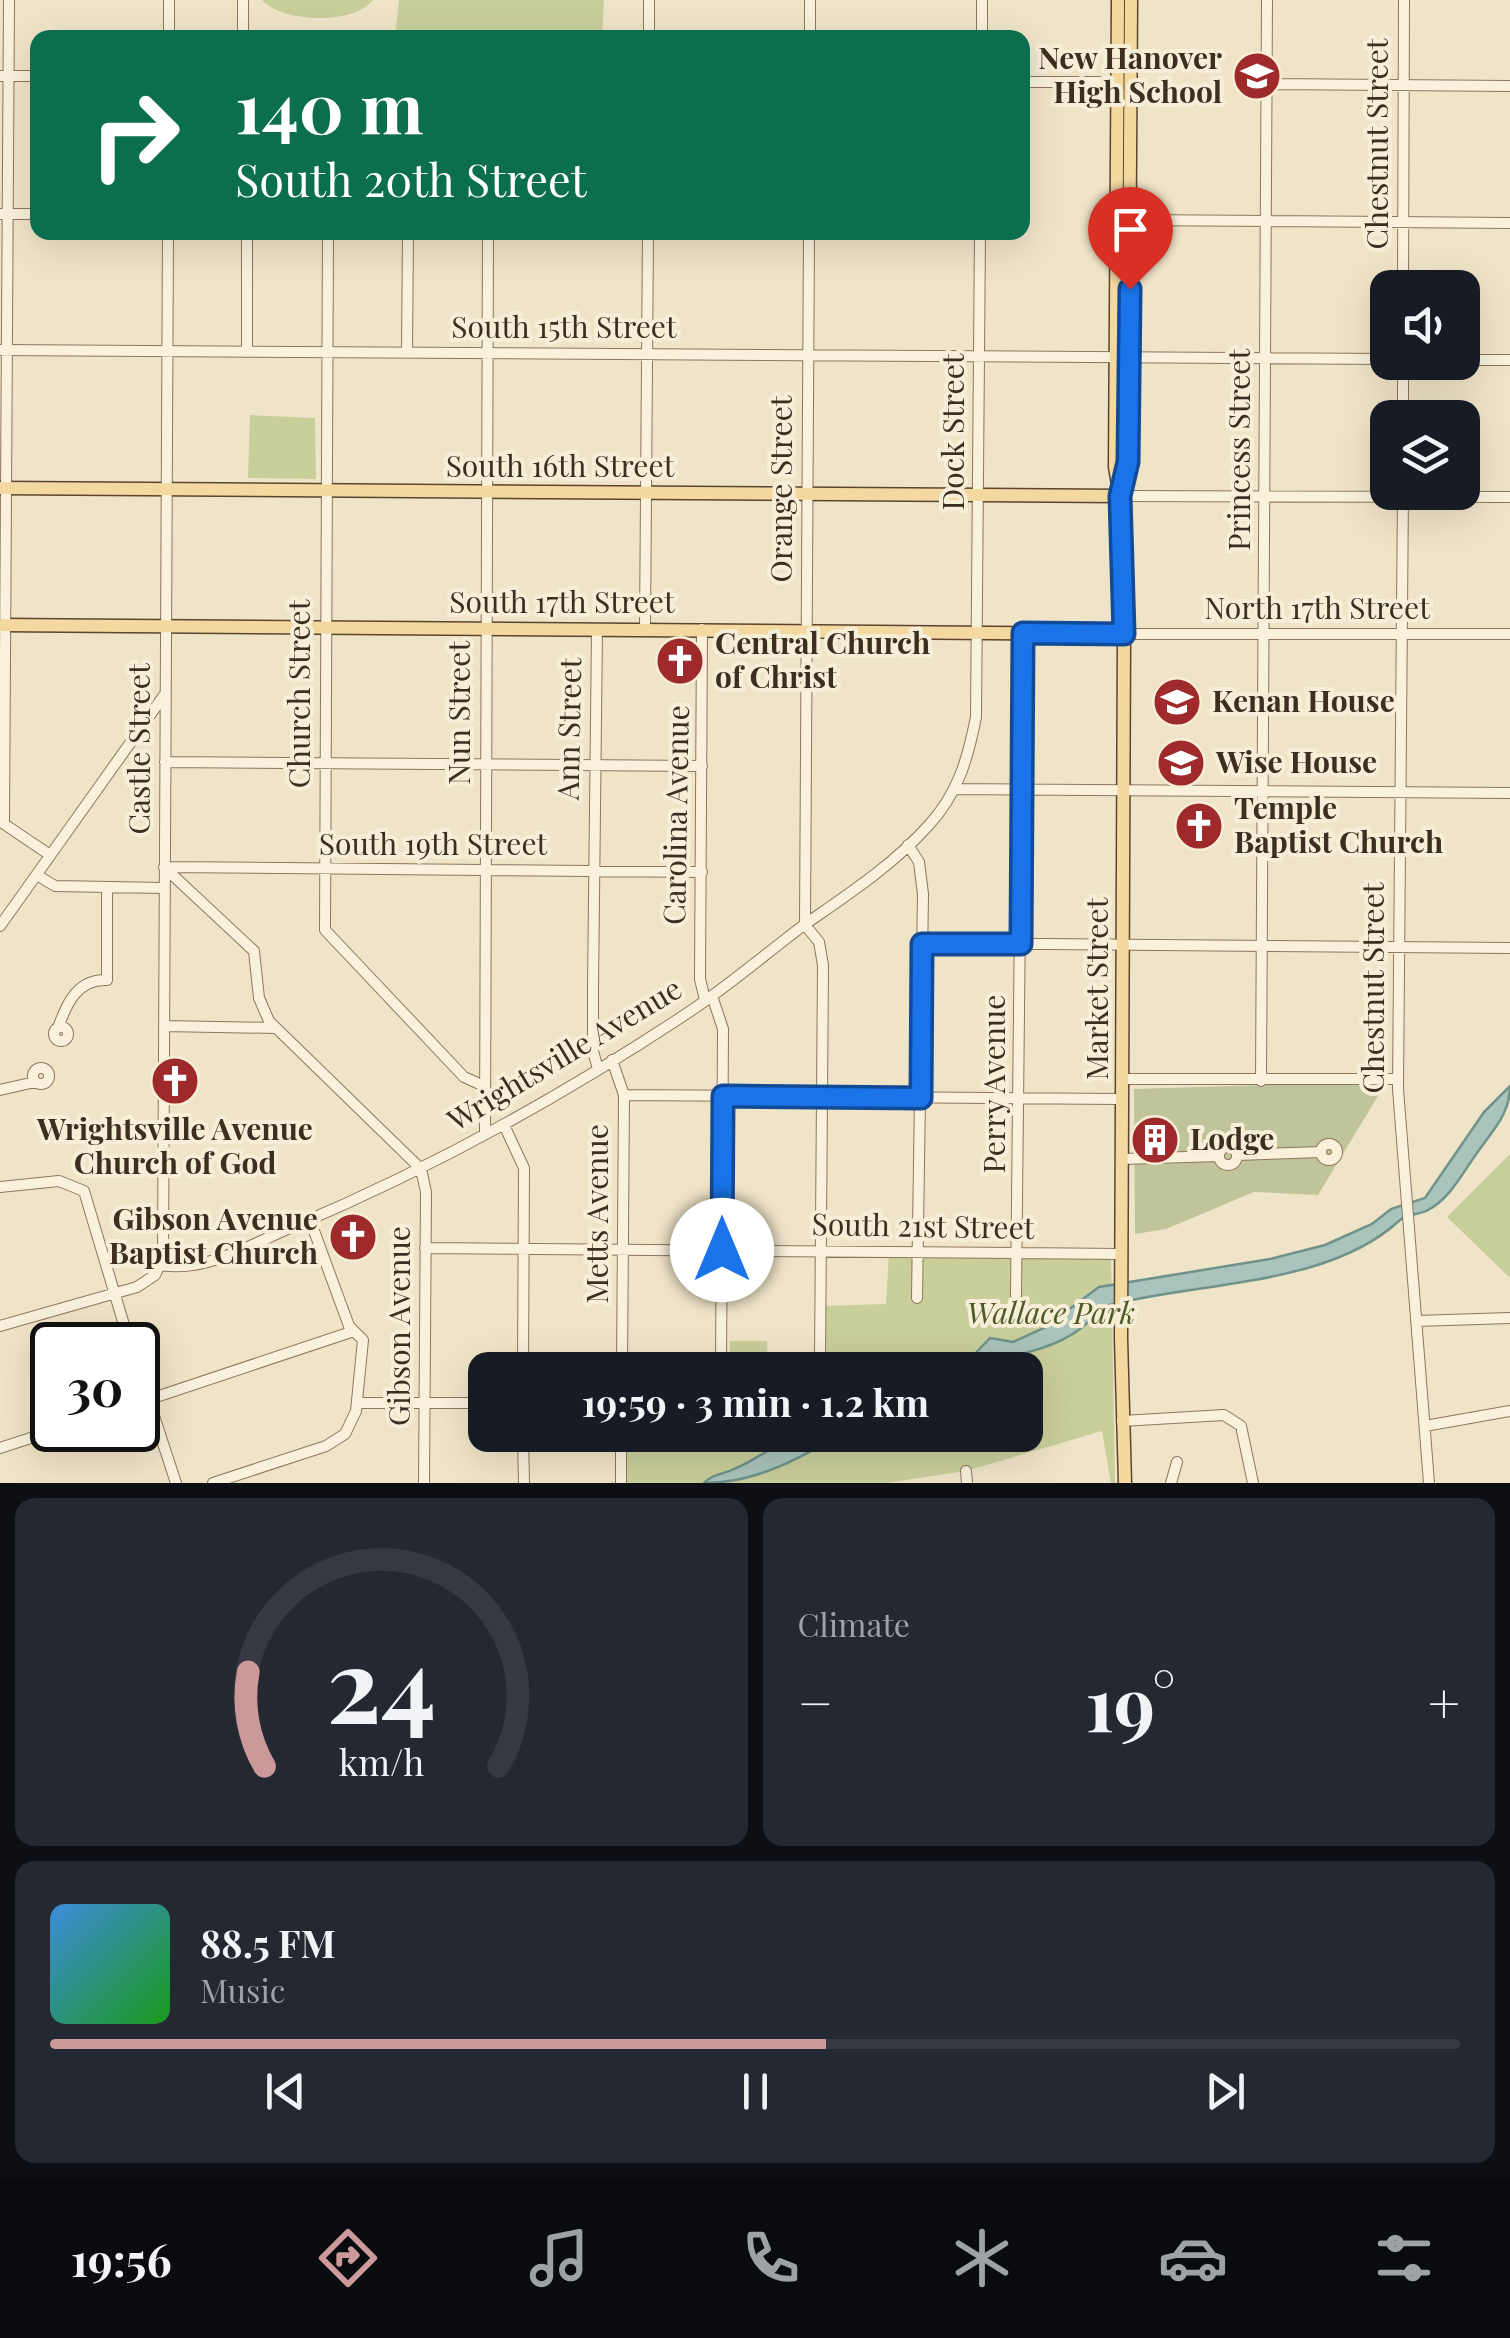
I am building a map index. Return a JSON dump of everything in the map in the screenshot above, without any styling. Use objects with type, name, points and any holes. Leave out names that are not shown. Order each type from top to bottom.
[{"type":"main road","name":"Market Street","points":[[1118,0],[1128,462],[1120,496],[1124,634],[1121,1254],[1125,1483]]},
{"type":"main road","name":"Market Street","points":[[1123,358],[1130,220],[1131,0]]},
{"type":"main road","name":"South 16th Street","points":[[3,488],[1120,496]]},
{"type":"main road","name":"South 17th Street","points":[[2,624],[1124,634]]},
{"type":"street","points":[[9,0],[4,76],[2,822],[50,856]]},
{"type":"street","points":[[169,30],[170,0]]},
{"type":"street","points":[[243,30],[244,0]]},
{"type":"street","points":[[649,0],[649,30]]},
{"type":"street","points":[[810,0],[810,30]]},
{"type":"street","points":[[982,0],[982,30]]},
{"type":"street","name":"Princess Street","points":[[1262,1080],[1267,0]]},
{"type":"street","name":"Chestnut Street","points":[[1403,270],[1404,0]]},
{"type":"street","points":[[4,76],[30,76]]},
{"type":"street","points":[[1030,82],[1101,82]]},
{"type":"street","points":[[1266,84],[1510,86]]},
{"type":"street","points":[[4,214],[30,214]]},
{"type":"street","points":[[1130,220],[1510,223]]},
{"type":"street","name":"Castle Street","points":[[161,1265],[168,240]]},
{"type":"street","points":[[247,240],[247,352]]},
{"type":"street","name":"Church Street","points":[[328,240],[324,924],[328,936],[464,1077],[484,1086]]},
{"type":"street","points":[[407,353],[408,240]]},
{"type":"street","name":"Nun Street","points":[[485,1134],[488,240]]},
{"type":"street","points":[[646,628],[648,240]]},
{"type":"street","name":"Orange Street","points":[[804,925],[809,240]]},
{"type":"street","name":"Dock Street","points":[[978,632],[980,240]]},
{"type":"street","name":"South 15th Street","points":[[3,350],[1370,359]]},
{"type":"street","points":[[1480,360],[1510,360]]},
{"type":"street","points":[[1120,496],[1370,494]]},
{"type":"street","points":[[1480,496],[1510,497]]},
{"type":"street","name":"Chestnut Street","points":[[1403,510],[1398,1079],[1430,1483]]},
{"type":"street","name":"Ann Street","points":[[597,628],[593,1052],[598,1069]]},
{"type":"street","name":"Carolina Avenue","points":[[702,629],[700,978],[723,1029],[721,1352]]},
{"type":"street","name":"Wrightsville Avenue","points":[[0,1326],[114,1296],[146,1282],[161,1265],[198,1265],[421,1169],[598,1069],[708,998],[908,845],[955,789],[976,717],[978,632]]},
{"type":"street","name":"Perry Avenue","points":[[1016,1295],[1020,1253],[1023,633]]},
{"type":"street","name":"North 17th Street","points":[[1124,634],[1510,634]]},
{"type":"street","points":[[0,926],[165,694]]},
{"type":"street","points":[[165,762],[702,766]]},
{"type":"street","points":[[955,789],[1510,794]]},
{"type":"street","points":[[908,845],[922,875],[918,1298]]},
{"type":"street","points":[[164,867],[254,951],[259,998],[266,1018],[421,1169]]},
{"type":"street","name":"South 19th Street","points":[[164,867],[702,872]]},
{"type":"street","points":[[37,875],[55,886],[164,888]]},
{"type":"street","points":[[58,1028],[82,984],[89,979],[107,980],[107,887]]},
{"type":"street","points":[[804,925],[816,936],[822,952],[820,1352]]},
{"type":"street","points":[[922,944],[1510,948]]},
{"type":"street","points":[[164,1026],[276,1028]]},
{"type":"street","name":"Metts Avenue","points":[[612,1060],[624,1096],[622,1352]]},
{"type":"street","points":[[1122,1079],[1398,1079]]},
{"type":"street","points":[[0,1090],[35,1082]]},
{"type":"street","points":[[624,1096],[1122,1099]]},
{"type":"street","points":[[504,1125],[524,1164],[523,1352]]},
{"type":"street","points":[[1122,1159],[1219,1156],[1228,1146],[1237,1155],[1321,1152]]},
{"type":"street","name":"Gibson Avenue","points":[[421,1169],[426,1192],[424,1483]]},
{"type":"street","points":[[0,1188],[59,1181],[79,1186],[88,1197],[122,1322]]},
{"type":"street","points":[[213,1483],[337,1441],[352,1425],[364,1340],[354,1331],[310,1220]]},
{"type":"street","name":"South 21st Street","points":[[425,1248],[1121,1254]]},
{"type":"street","points":[[1416,1321],[1510,1318]]},
{"type":"street","points":[[160,1395],[354,1331]]},
{"type":"street","points":[[358,1403],[468,1403]]},
{"type":"street","points":[[1425,1426],[1510,1411]]},
{"type":"street","points":[[1122,1420],[1224,1415],[1241,1426],[1253,1483]]},
{"type":"street","points":[[0,1448],[30,1438]]},
{"type":"street","points":[[160,1443],[176,1483]]},
{"type":"street","points":[[523,1452],[524,1483]]},
{"type":"street","points":[[621,1452],[621,1483]]},
{"type":"street","points":[[1171,1483],[1177,1462]]},
{"type":"green space","points":[[262,0],[373,0],[350,14],[318,18],[285,13]]},
{"type":"green space","points":[[399,0],[604,0],[602,30],[396,30]]},
{"type":"green space","points":[[250,415],[315,418],[316,479],[248,478]]},
{"type":"green space","points":[[1387,1081],[1318,1195],[1254,1192],[1166,1229],[1135,1234],[1134,1089]]},
{"type":"green space","points":[[1510,1154],[1510,1278],[1447,1217]]},
{"type":"green space","name":"Wallace Park","points":[[889,1252],[1111,1254],[1115,1483],[1111,1483],[1102,1431],[1043,1448],[1043,1352],[820,1352],[821,1306],[886,1304]]},
{"type":"green space","name":"Wallace Park","points":[[730,1341],[767,1341],[767,1352],[730,1352]]},
{"type":"green space","name":"Wallace Park","points":[[622,1452],[1031,1452],[966,1471],[886,1483],[622,1483]]},
{"type":"water","points":[[1510,1086],[1500,1121],[1436,1205],[1403,1218],[1370,1242],[1336,1259],[1298,1271],[1102,1307],[1072,1334],[1026,1352],[977,1352],[990,1338],[1013,1342],[1044,1328],[1099,1287],[1270,1259],[1325,1245],[1372,1224],[1391,1209],[1425,1198],[1484,1112]]},
{"type":"water","points":[[767,1452],[809,1452],[774,1469],[740,1479],[704,1483]]},
{"type":"place","name":"New Hanover High School","points":[[1257,76]]},
{"type":"place","name":"Central Church of Christ","points":[[680,661]]},
{"type":"place","name":"Kenan House","points":[[1177,702]]},
{"type":"place","name":"Wise House","points":[[1181,763]]},
{"type":"place","name":"Temple Baptist Church","points":[[1199,826]]},
{"type":"place","name":"Wrightsville Avenue Church of God","points":[[175,1081]]},
{"type":"place","name":"Lodge","points":[[1155,1140]]},
{"type":"place","name":"Gibson Avenue Baptist Church","points":[[353,1237]]},
{"type":"route","points":[[722,1250],[723,1096],[921,1098],[922,944],[1021,944],[1023,633],[1124,634],[1120,496],[1128,462],[1130,289]]}]
